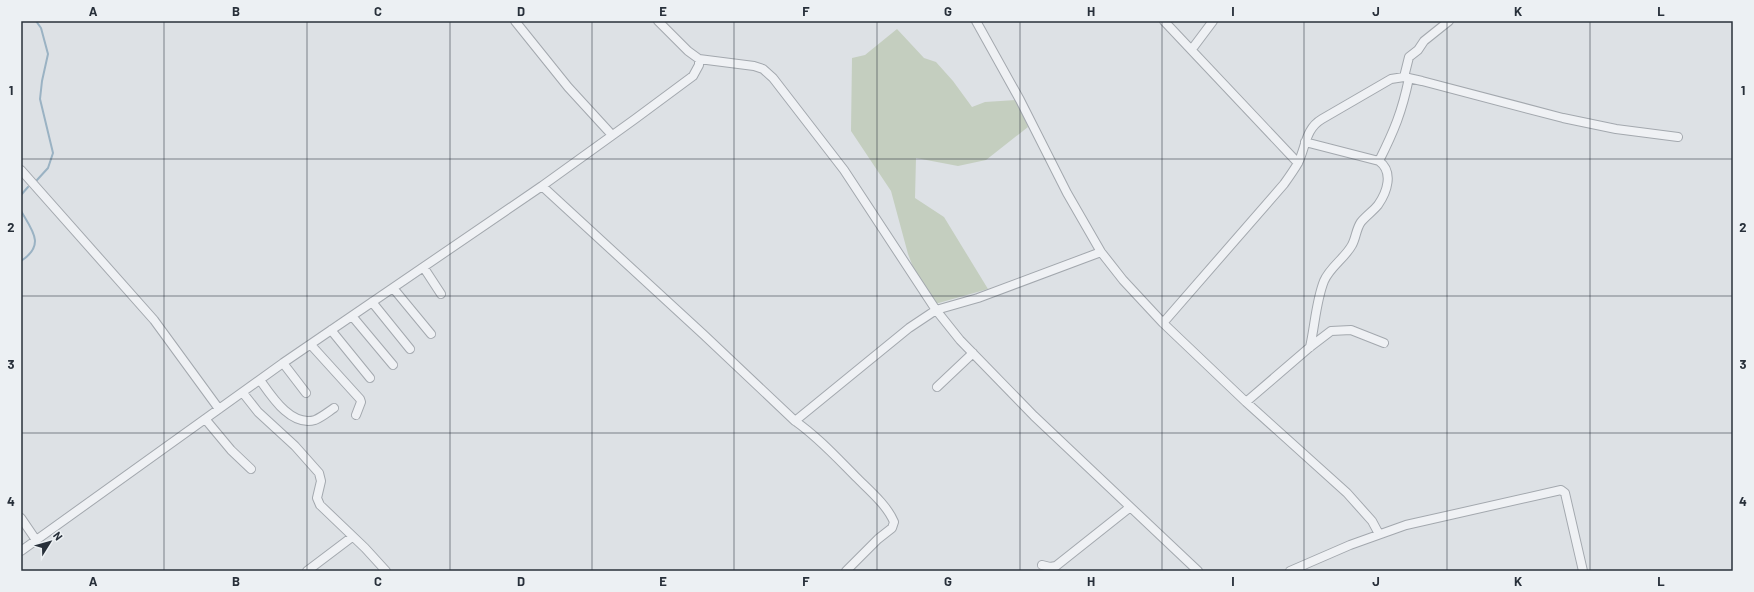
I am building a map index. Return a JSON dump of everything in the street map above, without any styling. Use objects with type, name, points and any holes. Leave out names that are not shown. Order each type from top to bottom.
[{"type":"street","points":[[515,21],[568,87],[612,135]]},
{"type":"street","points":[[658,21],[688,51],[699,59],[754,66],[763,69],[773,78],[844,170],[936,310],[960,340],[1034,416],[1129,508],[1198,571]]},
{"type":"street","points":[[976,21],[1020,100],[1050,162],[1101,252],[1123,280],[1163,323],[1246,402],[1347,493],[1372,521],[1379,534]]},
{"type":"street","points":[[1164,21],[1298,163]]},
{"type":"street","points":[[1192,49],[1213,21]]},
{"type":"street","points":[[1379,161],[1394,132],[1401,113],[1409,57],[1418,50],[1424,41],[1450,21]]},
{"type":"street","points":[[21,551],[206,420],[283,363],[542,186],[685,83],[697,71],[699,59]]},
{"type":"street","points":[[1163,323],[1284,184],[1298,163],[1310,130],[1316,122],[1391,79],[1406,77],[1563,118],[1616,129],[1678,137]]},
{"type":"street","points":[[1305,142],[1379,161],[1385,168],[1388,178],[1387,188],[1377,206],[1359,224],[1350,249],[1333,268],[1325,280],[1320,293],[1310,347]]},
{"type":"street","points":[[21,170],[154,320],[219,410]]},
{"type":"street","points":[[542,186],[795,421],[834,454],[872,493],[894,522],[892,528],[878,539],[846,571]]},
{"type":"street","points":[[795,421],[909,328],[936,310],[978,298],[1101,252]]},
{"type":"street","points":[[424,268],[441,294]]},
{"type":"street","points":[[394,288],[431,334]]},
{"type":"street","points":[[372,302],[410,349]]},
{"type":"street","points":[[352,316],[393,365]]},
{"type":"street","points":[[331,330],[370,378]]},
{"type":"street","points":[[1246,402],[1331,331],[1345,330],[1360,332],[1384,343]]},
{"type":"street","points":[[311,345],[360,399],[361,402],[356,415]]},
{"type":"street","points":[[937,387],[973,353]]},
{"type":"street","points":[[283,363],[306,393]]},
{"type":"street","points":[[260,380],[284,409],[292,416],[300,420],[314,420],[334,408]]},
{"type":"street","points":[[243,393],[258,412],[295,446],[319,472],[321,481],[318,502],[386,571]]},
{"type":"street","points":[[206,420],[231,450],[251,469]]},
{"type":"street","points":[[1290,571],[1379,534],[1406,525],[1561,490],[1565,493],[1583,571]]},
{"type":"street","points":[[1042,565],[1050,568],[1056,566],[1129,508]]},
{"type":"street","points":[[21,518],[36,540]]},
{"type":"street","points":[[307,571],[352,537]]},
{"type":"green space","points":[[897,29],[924,58],[936,62],[953,81],[972,107],[985,102],[1016,100],[1028,127],[986,160],[958,166],[916,158],[915,198],[944,217],[988,289],[928,306],[908,254],[891,191],[851,131],[852,58],[865,55]]},
{"type":"waterway","points":[[36,21],[41,28],[48,54],[40,99],[53,153],[48,168],[37,180]]},
{"type":"waterway","points":[[21,195],[28,187]]},
{"type":"waterway","points":[[21,211],[32,231],[35,243],[29,255],[21,261]]}]
